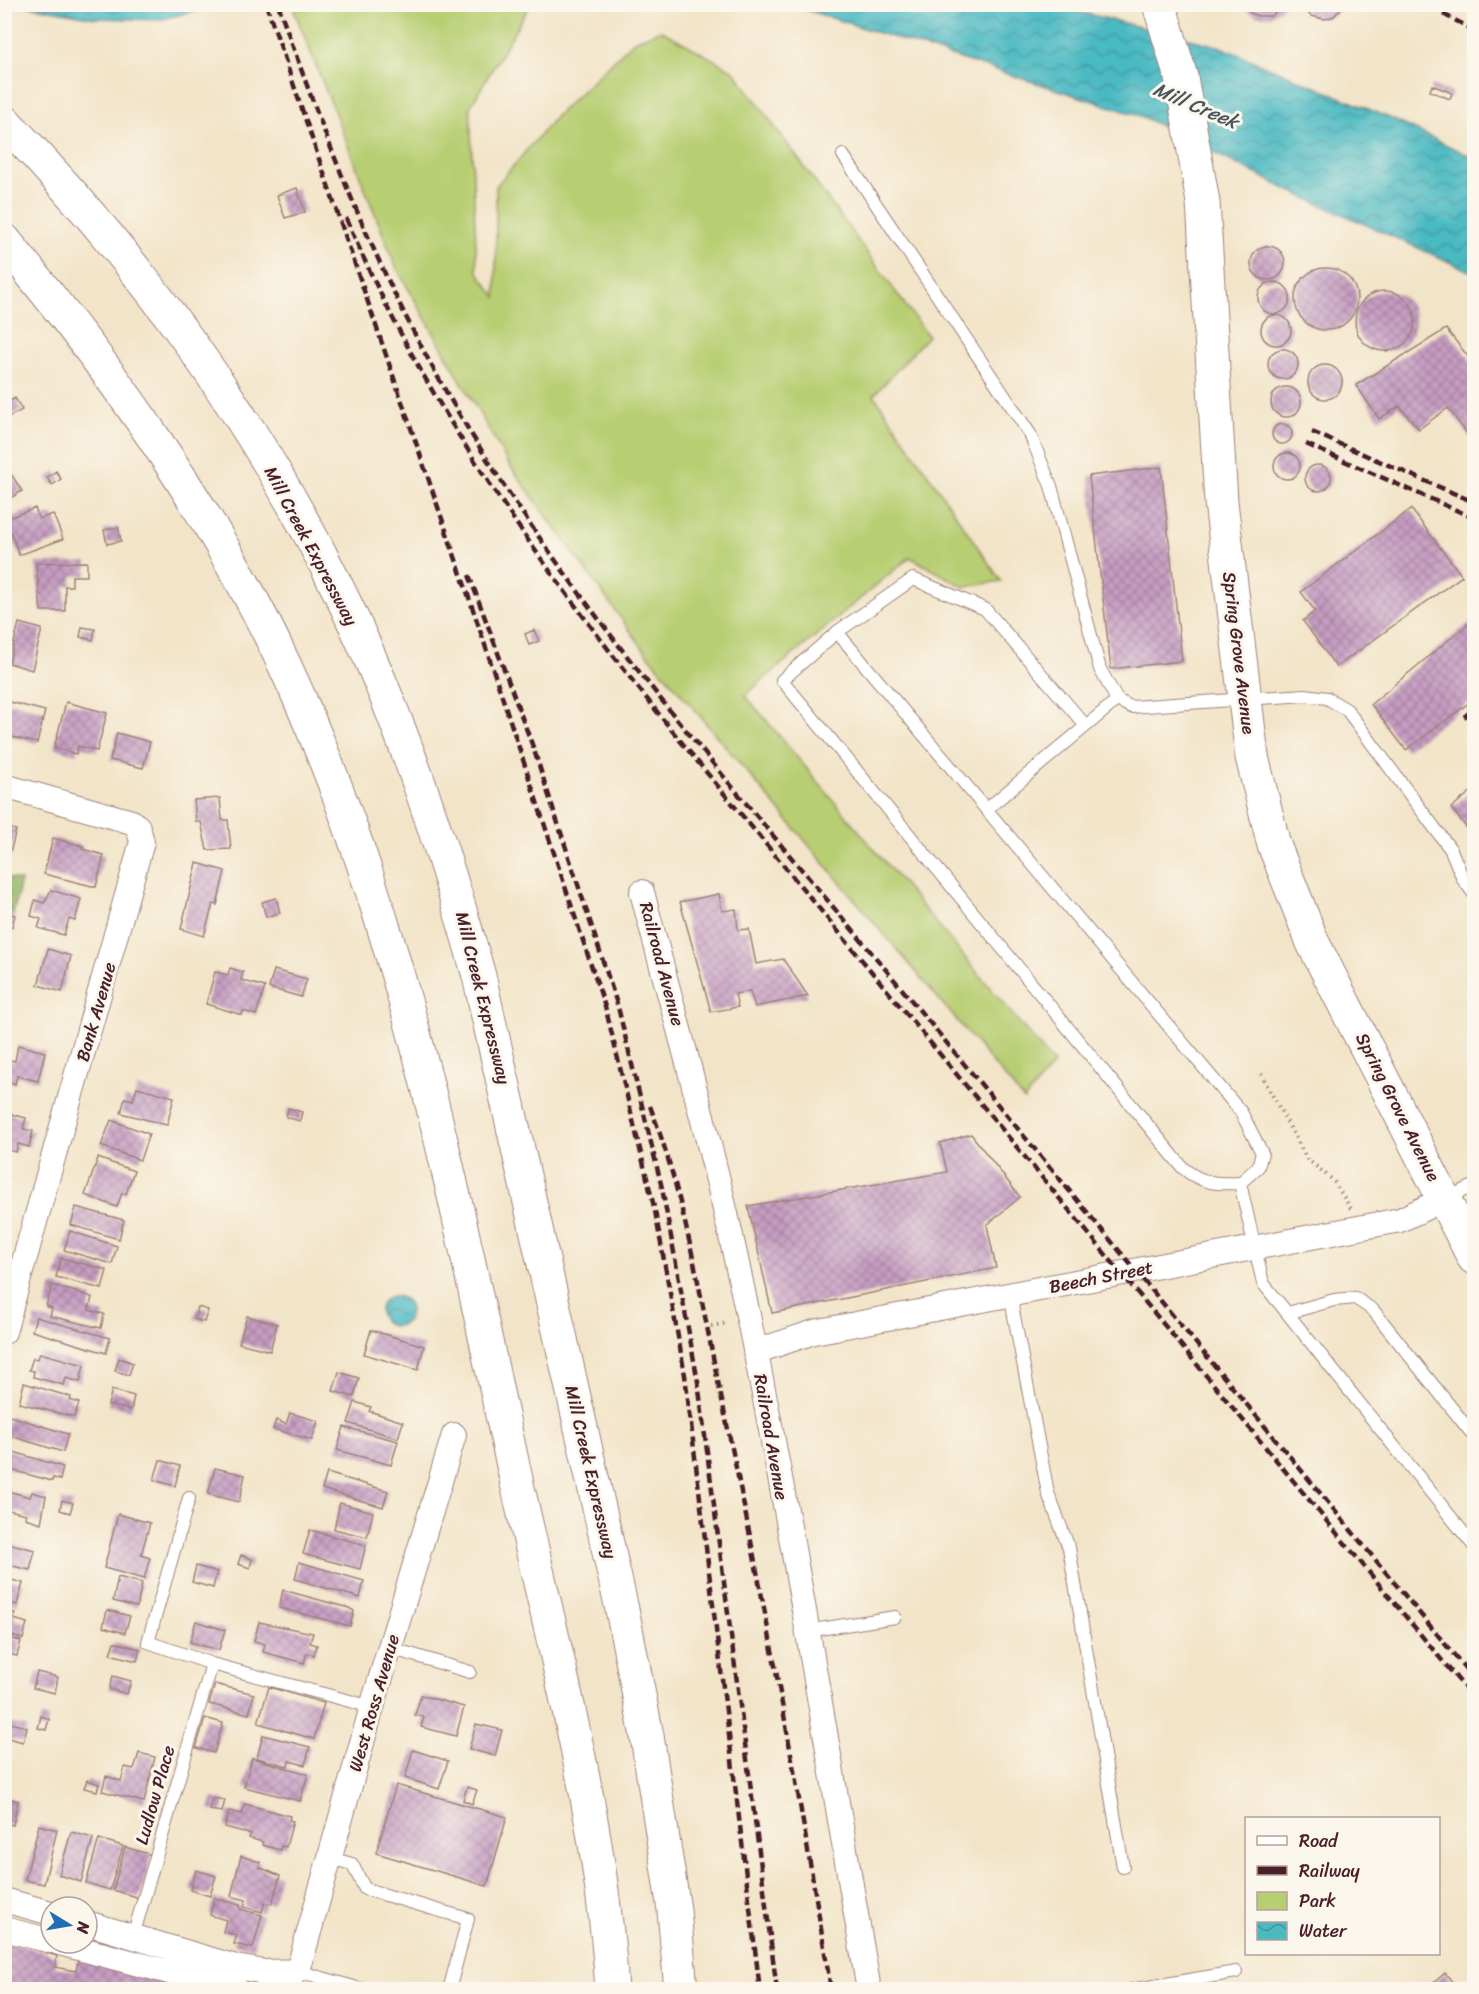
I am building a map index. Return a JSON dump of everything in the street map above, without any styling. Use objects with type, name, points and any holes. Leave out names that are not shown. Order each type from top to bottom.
[{"type":"main road","name":"Spring Grove Avenue","points":[[1159,4],[1181,77],[1203,202],[1221,502],[1252,757],[1274,845],[1313,943],[1460,1192],[1474,1258]]},
{"type":"main road","name":"Mill Creek Expressway","points":[[4,121],[91,214],[154,296],[234,407],[338,589],[421,789],[454,886],[479,976],[623,1614],[647,1736],[674,1910],[681,1989]]},
{"type":"main road","points":[[4,240],[87,341],[141,418],[231,565],[282,660],[350,821],[413,1025],[440,1131],[578,1750],[599,1871],[612,1989]]},
{"type":"street","name":"Bank Avenue","points":[[4,786],[132,822],[138,827],[142,842],[4,1332]]},
{"type":"street","name":"Railroad Avenue","points":[[642,892],[680,1027],[720,1190],[755,1352],[870,1989]]},
{"type":"street","name":"Beech Street","points":[[755,1352],[814,1332],[1400,1220],[1460,1192]]},
{"type":"street","name":"West Ross Avenue","points":[[298,1971],[372,1707],[454,1435]]},
{"type":"street","points":[[4,1900],[39,1910]]},
{"type":"street","points":[[99,1926],[236,1967],[265,1972],[298,1971]]},
{"type":"street","points":[[4,1929],[39,1938]]},
{"type":"street","points":[[99,1953],[237,1989]]},
{"type":"street","points":[[266,1989],[273,1989],[298,1971]]},
{"type":"lane","points":[[843,155],[1030,434],[1051,486],[1100,669],[1117,700],[1131,707],[1305,695],[1327,698],[1347,710],[1450,850],[1463,879],[1474,894]]},
{"type":"lane","points":[[837,632],[988,808],[1241,1112],[1263,1153],[1258,1167],[1240,1183],[1216,1184],[1197,1180],[1183,1168],[782,680],[837,632],[913,579],[985,609],[1086,726]]},
{"type":"lane","points":[[988,808],[1117,700]]},
{"type":"lane","points":[[1240,1183],[1257,1247],[1263,1283],[1474,1546]]},
{"type":"lane","points":[[1010,1295],[1048,1493],[1070,1548],[1122,1867]]},
{"type":"lane","points":[[1288,1313],[1334,1300],[1355,1298],[1373,1310],[1474,1436]]},
{"type":"lane","points":[[189,1498],[148,1642],[212,1664],[372,1707]]},
{"type":"lane","points":[[807,1631],[895,1617]]},
{"type":"lane","points":[[390,1648],[470,1672]]},
{"type":"lane","name":"Ludlow Place","points":[[133,1936],[212,1664]]},
{"type":"lane","points":[[330,1858],[352,1864],[365,1889],[468,1920],[449,1989]]},
{"type":"lane","points":[[298,1971],[364,1989]]},
{"type":"lane","points":[[1131,1989],[1236,1972]]},
{"type":"path","points":[[1261,1074],[1307,1159],[1333,1180],[1363,1227]]},
{"type":"path","points":[[711,1326],[735,1321]]},
{"type":"green space","points":[[317,4],[530,5],[470,107],[477,271],[496,297],[496,186],[557,115],[634,41],[661,30],[734,71],[928,336],[874,395],[1001,581],[964,587],[910,557],[745,695],[1054,1064],[1024,1100],[644,650],[508,463],[396,267],[294,10]]},
{"type":"green space","points":[[5,877],[21,881],[5,948]]},
{"type":"water","points":[[23,5],[219,5],[159,20],[95,18]]},
{"type":"water","name":"Mill Creek","points":[[791,5],[1051,5],[1218,46],[1392,119],[1474,158],[1474,273],[1284,188],[1143,117]]},
{"type":"water","points":[[395,1296],[406,1300],[410,1311],[406,1322],[395,1326],[384,1322],[380,1311],[384,1300]]},
{"type":"building","points":[[1241,4],[1286,4],[1271,16],[1258,16],[1250,13]]},
{"type":"building","points":[[1299,4],[1346,4],[1334,16],[1325,19],[1311,16]]},
{"type":"building","points":[[1432,85],[1452,93],[1450,99],[1430,91]]},
{"type":"building","points":[[297,188],[305,212],[285,218],[277,195]]},
{"type":"building","points":[[1268,246],[1280,251],[1285,263],[1280,275],[1268,280],[1256,275],[1251,263],[1256,251]]},
{"type":"building","points":[[1320,268],[1332,268],[1348,277],[1355,287],[1357,299],[1355,311],[1348,321],[1332,330],[1320,330],[1309,325],[1300,316],[1295,305],[1295,293],[1300,282],[1309,273]]},
{"type":"building","points":[[1274,282],[1285,287],[1290,298],[1285,309],[1274,314],[1263,309],[1258,298],[1263,287]]},
{"type":"building","points":[[1379,291],[1391,291],[1402,296],[1410,304],[1415,321],[1413,333],[1402,346],[1391,351],[1379,351],[1368,346],[1360,338],[1355,327],[1355,315],[1360,304],[1368,296]]},
{"type":"building","points":[[1276,315],[1287,319],[1291,330],[1287,341],[1276,345],[1265,341],[1261,330],[1265,319]]},
{"type":"building","points":[[1446,329],[1474,364],[1474,443],[1448,408],[1419,429],[1399,406],[1379,419],[1356,385]]},
{"type":"building","points":[[1283,349],[1294,353],[1298,364],[1294,375],[1283,379],[1272,375],[1268,364],[1272,353]]},
{"type":"building","points":[[1325,365],[1337,370],[1342,382],[1337,394],[1325,399],[1313,394],[1308,382],[1313,370]]},
{"type":"building","points":[[1286,387],[1292,388],[1300,396],[1300,408],[1292,416],[1286,417],[1280,416],[1272,408],[1271,402],[1272,396],[1280,388]]},
{"type":"building","points":[[15,398],[22,410],[9,417],[4,405]]},
{"type":"building","points":[[1282,424],[1289,427],[1292,434],[1289,441],[1282,444],[1275,441],[1272,434],[1275,427]]},
{"type":"building","points":[[1287,453],[1296,457],[1300,466],[1296,475],[1287,479],[1278,475],[1274,466],[1278,457]]},
{"type":"building","points":[[4,463],[22,491],[4,502]]},
{"type":"building","points":[[1318,465],[1327,469],[1331,478],[1327,487],[1318,491],[1309,487],[1305,478],[1309,469]]},
{"type":"building","points":[[1161,467],[1182,661],[1111,669],[1089,476]]},
{"type":"building","points":[[56,471],[61,479],[52,485],[47,478]]},
{"type":"building","points":[[35,508],[39,519],[53,514],[63,539],[19,555],[6,519]]},
{"type":"building","points":[[1411,509],[1462,576],[1336,667],[1303,621],[1315,611],[1301,592]]},
{"type":"building","points":[[118,527],[121,541],[107,544],[104,530]]},
{"type":"building","points":[[87,562],[87,576],[72,576],[72,586],[65,586],[65,611],[41,611],[36,563]]},
{"type":"building","points":[[1474,619],[1474,699],[1406,750],[1371,704]]},
{"type":"building","points":[[19,623],[42,629],[32,670],[9,663]]},
{"type":"building","points":[[82,627],[95,629],[93,640],[80,637]]},
{"type":"building","points":[[534,630],[539,641],[529,645],[525,634]]},
{"type":"building","points":[[10,702],[45,711],[37,743],[4,735],[4,703],[9,705]]},
{"type":"building","points":[[66,702],[107,713],[97,751],[78,746],[76,754],[54,748]]},
{"type":"building","points":[[117,733],[150,742],[143,768],[110,760]]},
{"type":"building","points":[[1474,789],[1474,837],[1451,808]]},
{"type":"building","points":[[220,798],[222,820],[228,820],[231,849],[207,850],[201,822],[196,822],[194,800]]},
{"type":"building","points":[[4,827],[16,830],[7,864],[4,864]]},
{"type":"building","points":[[53,838],[83,846],[82,849],[104,855],[96,887],[44,874]]},
{"type":"building","points":[[197,863],[225,871],[217,905],[213,904],[204,936],[181,929]]},
{"type":"building","points":[[51,890],[81,899],[75,921],[69,919],[64,935],[38,928],[41,919],[31,916],[35,900],[44,903]]},
{"type":"building","points":[[719,894],[722,911],[736,909],[738,930],[749,929],[756,964],[783,959],[808,996],[755,1007],[750,991],[735,994],[738,1007],[711,1012],[680,902]]},
{"type":"building","points":[[276,898],[280,913],[266,917],[262,902]]},
{"type":"building","points":[[4,912],[15,915],[12,927],[4,924]]},
{"type":"building","points":[[48,949],[71,956],[62,992],[38,985]]},
{"type":"building","points":[[230,968],[243,972],[241,980],[265,987],[256,1015],[243,1011],[242,1015],[206,1004],[215,972],[228,975]]},
{"type":"building","points":[[274,970],[307,979],[301,997],[269,988]]},
{"type":"building","points":[[18,1045],[45,1052],[38,1081],[17,1076],[15,1084],[4,1081],[4,1059],[15,1061]]},
{"type":"building","points":[[137,1087],[174,1097],[167,1125],[121,1113],[125,1098],[133,1100]]},
{"type":"building","points":[[288,1108],[302,1112],[300,1121],[286,1117]]},
{"type":"building","points":[[4,1112],[26,1118],[23,1129],[33,1131],[29,1147],[18,1144],[16,1152],[4,1149]]},
{"type":"building","points":[[111,1120],[149,1134],[140,1160],[101,1146]]},
{"type":"building","points":[[971,1134],[1020,1197],[987,1225],[996,1268],[772,1313],[748,1206],[947,1172],[940,1143]]},
{"type":"building","points":[[98,1158],[134,1171],[126,1194],[122,1193],[117,1207],[85,1195]]},
{"type":"building","points":[[4,1175],[9,1176],[5,1191],[4,1191]]},
{"type":"building","points":[[76,1207],[124,1220],[119,1239],[71,1225]]},
{"type":"building","points":[[70,1231],[117,1246],[112,1264],[64,1250]]},
{"type":"building","points":[[61,1258],[107,1270],[102,1289],[56,1277]]},
{"type":"building","points":[[52,1285],[92,1297],[89,1310],[104,1314],[101,1328],[50,1316],[52,1308],[46,1306]]},
{"type":"building","points":[[198,1307],[208,1310],[204,1322],[194,1319]]},
{"type":"building","points":[[247,1316],[277,1324],[270,1351],[239,1343]]},
{"type":"building","points":[[36,1317],[110,1338],[106,1353],[32,1331]]},
{"type":"building","points":[[371,1330],[424,1346],[418,1370],[364,1354]]},
{"type":"building","points":[[40,1353],[84,1365],[80,1382],[66,1378],[64,1385],[33,1377],[34,1371],[29,1370],[33,1358],[38,1359]]},
{"type":"building","points":[[119,1358],[133,1363],[129,1375],[115,1371]]},
{"type":"building","points":[[339,1372],[359,1378],[354,1397],[333,1391]]},
{"type":"building","points":[[24,1383],[71,1397],[70,1400],[79,1403],[74,1417],[19,1403]]},
{"type":"building","points":[[112,1390],[134,1396],[131,1410],[108,1405]]},
{"type":"building","points":[[355,1402],[371,1407],[369,1411],[403,1422],[398,1438],[348,1423]]},
{"type":"building","points":[[290,1413],[318,1421],[312,1440],[273,1429],[276,1420],[286,1424]]},
{"type":"building","points":[[10,1416],[68,1434],[63,1452],[4,1434]]},
{"type":"building","points":[[344,1427],[398,1441],[391,1465],[337,1450]]},
{"type":"building","points":[[4,1449],[63,1467],[60,1480],[53,1478],[52,1481],[4,1468]]},
{"type":"building","points":[[160,1460],[180,1466],[175,1486],[154,1480]]},
{"type":"building","points":[[215,1468],[245,1475],[239,1502],[208,1494]]},
{"type":"building","points":[[327,1473],[388,1491],[383,1507],[322,1489]]},
{"type":"building","points":[[4,1490],[30,1497],[32,1492],[46,1496],[41,1523],[25,1518],[26,1514],[4,1509]]},
{"type":"building","points":[[62,1500],[73,1503],[70,1513],[60,1510]]},
{"type":"building","points":[[340,1503],[373,1512],[367,1537],[334,1529]]},
{"type":"building","points":[[118,1514],[150,1523],[141,1555],[150,1558],[144,1579],[104,1568]]},
{"type":"building","points":[[310,1530],[366,1545],[360,1569],[303,1554]]},
{"type":"building","points":[[4,1542],[35,1550],[30,1570],[4,1564]]},
{"type":"building","points":[[241,1555],[252,1559],[250,1568],[238,1564]]},
{"type":"building","points":[[299,1562],[364,1581],[360,1598],[295,1579]]},
{"type":"building","points":[[196,1566],[217,1572],[213,1588],[192,1582]]},
{"type":"building","points":[[118,1577],[142,1583],[137,1607],[113,1601]]},
{"type":"building","points":[[4,1578],[23,1583],[17,1605],[4,1601]]},
{"type":"building","points":[[283,1590],[349,1608],[354,1611],[350,1626],[279,1608]]},
{"type":"building","points":[[4,1610],[15,1613],[14,1619],[27,1623],[23,1639],[4,1634]]},
{"type":"building","points":[[107,1610],[130,1616],[125,1633],[103,1627]]},
{"type":"building","points":[[196,1621],[225,1630],[219,1650],[190,1642]]},
{"type":"building","points":[[259,1622],[313,1633],[310,1643],[317,1645],[314,1655],[307,1653],[304,1663],[263,1652],[265,1644],[254,1641]]},
{"type":"building","points":[[4,1637],[21,1641],[17,1656],[4,1653]]},
{"type":"building","points":[[114,1642],[140,1649],[137,1661],[110,1654]]},
{"type":"building","points":[[37,1672],[58,1677],[55,1693],[33,1688]]},
{"type":"building","points":[[113,1676],[131,1681],[127,1694],[109,1689]]},
{"type":"building","points":[[215,1684],[254,1694],[249,1714],[209,1704]]},
{"type":"building","points":[[269,1687],[324,1703],[314,1739],[258,1723]]},
{"type":"building","points":[[421,1695],[464,1707],[456,1736],[421,1727],[424,1717],[415,1715]]},
{"type":"building","points":[[41,1716],[49,1719],[46,1730],[38,1728]]},
{"type":"building","points":[[205,1718],[223,1723],[214,1753],[196,1748]]},
{"type":"building","points":[[6,1722],[27,1727],[23,1742],[4,1737]]},
{"type":"building","points":[[476,1724],[502,1730],[495,1756],[469,1749]]},
{"type":"building","points":[[263,1735],[310,1747],[305,1765],[289,1761],[288,1766],[257,1758]]},
{"type":"building","points":[[413,1750],[448,1761],[439,1789],[405,1778]]},
{"type":"building","points":[[139,1753],[155,1757],[144,1802],[102,1791],[106,1776],[121,1781],[125,1767],[134,1769]]},
{"type":"building","points":[[252,1758],[308,1774],[300,1801],[244,1787]]},
{"type":"building","points":[[87,1780],[99,1784],[97,1791],[84,1788]]},
{"type":"building","points":[[396,1785],[507,1817],[487,1886],[376,1853]]},
{"type":"building","points":[[467,1787],[477,1790],[472,1804],[463,1800]]},
{"type":"building","points":[[6,1797],[18,1801],[13,1825],[4,1823]]},
{"type":"building","points":[[212,1798],[225,1800],[222,1812],[209,1810]]},
{"type":"building","points":[[245,1804],[290,1816],[289,1820],[293,1821],[286,1847],[281,1846],[280,1850],[262,1845],[263,1842],[249,1838],[251,1834],[225,1827],[229,1811],[242,1814]]},
{"type":"building","points":[[39,1825],[57,1830],[44,1884],[25,1880]]},
{"type":"building","points":[[71,1832],[93,1838],[81,1882],[59,1875]]},
{"type":"building","points":[[99,1839],[123,1846],[110,1890],[86,1883]]},
{"type":"building","points":[[125,1847],[152,1855],[140,1898],[113,1890]]},
{"type":"building","points":[[241,1856],[260,1862],[259,1867],[280,1876],[272,1904],[265,1902],[262,1912],[244,1907],[246,1900],[231,1896]]},
{"type":"building","points":[[196,1870],[216,1876],[210,1896],[190,1890]]},
{"type":"building","points":[[214,1898],[240,1905],[240,1909],[262,1915],[253,1948],[234,1944],[237,1935],[223,1932],[226,1920],[210,1915]]},
{"type":"building","points":[[4,1940],[39,1951],[39,1955],[57,1956],[55,1967],[76,1971],[79,1955],[82,1955],[194,1990],[4,1990]]},
{"type":"building","points":[[1445,1973],[1459,1990],[1425,1990]]},
{"type":"railway","points":[[266,4],[478,624],[606,1010],[655,1211],[685,1375],[760,1990]]},
{"type":"railway","points":[[278,4],[319,117],[364,228],[416,336],[475,440],[524,515],[576,588],[630,660],[743,800],[1474,1679]]},
{"type":"railway","points":[[1454,4],[1474,14]]},
{"type":"railway","points":[[1443,14],[1474,30]]},
{"type":"railway","points":[[346,218],[414,359],[453,425],[494,490],[582,615],[678,738],[1474,1699]]},
{"type":"railway","points":[[1312,432],[1474,502]]},
{"type":"railway","points":[[1306,444],[1474,518]]},
{"type":"railway","points":[[469,575],[533,747],[618,1007],[662,1188],[698,1382],[777,1990]]},
{"type":"railway","points":[[1464,717],[1474,709]]},
{"type":"railway","points":[[650,1106],[663,1142],[683,1215],[752,1547],[831,1990]]}]
